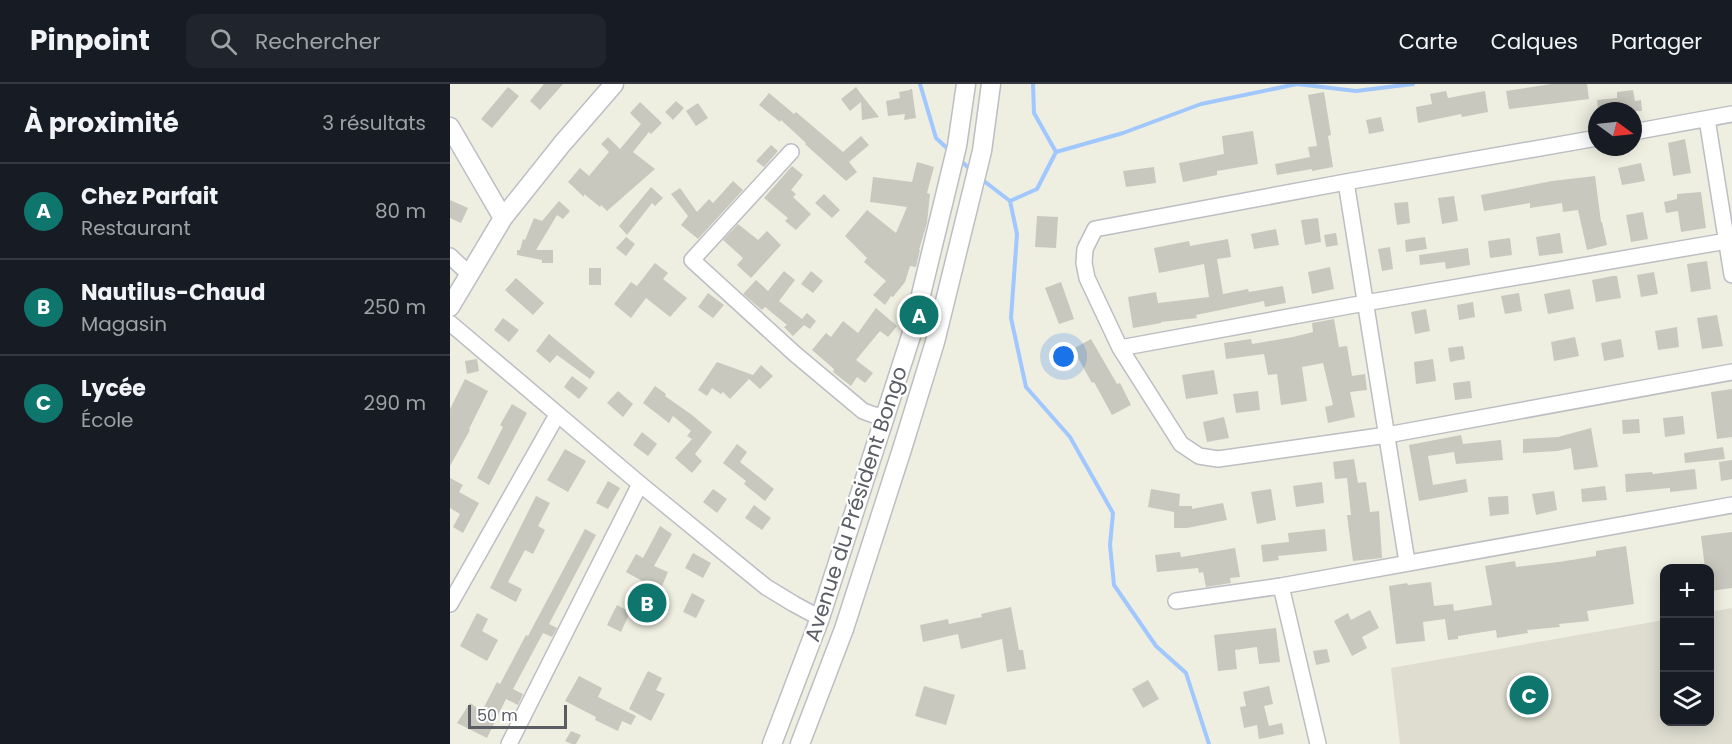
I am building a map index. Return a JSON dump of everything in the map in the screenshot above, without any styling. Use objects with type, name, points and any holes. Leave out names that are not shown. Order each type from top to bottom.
[{"type":"street","points":[[450,307],[503,219],[562,144],[614,84]]},
{"type":"street","name":"Avenue du Président Bongo","points":[[772,744],[820,618],[911,336],[957,146],[966,84]]},
{"type":"street","name":"Avenue du Président Bongo","points":[[800,744],[844,629],[935,342],[982,152],[991,84]]},
{"type":"street","points":[[1642,130],[1732,114]]},
{"type":"street","points":[[1707,119],[1732,275]]},
{"type":"street","points":[[450,127],[503,219]]},
{"type":"street","points":[[1588,140],[1095,229],[1085,249],[1084,263],[1087,278],[1120,348],[1181,444],[1199,456],[1218,459],[1387,435],[1732,372]]},
{"type":"street","points":[[791,152],[692,260],[795,354],[863,411],[886,416]]},
{"type":"street","points":[[1346,182],[1407,562]]},
{"type":"street","points":[[1120,348],[1727,241]]},
{"type":"street","points":[[450,256],[469,274]]},
{"type":"street","points":[[450,323],[557,415],[766,587],[820,618]]},
{"type":"street","points":[[450,604],[557,415]]},
{"type":"street","points":[[509,744],[640,484]]},
{"type":"street","points":[[1176,601],[1281,586],[1732,505]]},
{"type":"street","points":[[1281,586],[1318,744]]},
{"type":"shaded area","points":[[1732,608],[1732,744],[1400,744],[1391,668],[1660,621],[1660,726],[1714,726],[1714,611]]},
{"type":"building","points":[[544,84],[563,84],[540,110],[530,101]]},
{"type":"building","points":[[1551,84],[1587,84],[1589,99],[1509,109],[1506,91]]},
{"type":"building","points":[[508,87],[519,96],[492,128],[481,119]]},
{"type":"building","points":[[856,87],[879,117],[862,120],[861,102],[850,111],[841,99]]},
{"type":"building","points":[[912,89],[916,118],[904,120],[905,114],[888,116],[886,101],[900,98],[899,92]]},
{"type":"building","points":[[1633,90],[1635,101],[1641,100],[1641,102],[1597,102],[1597,100],[1617,98],[1617,92]]},
{"type":"building","points":[[1446,91],[1448,98],[1485,91],[1488,112],[1462,117],[1461,114],[1418,123],[1416,107],[1432,104],[1430,94]]},
{"type":"building","points":[[1324,92],[1331,135],[1328,136],[1333,167],[1277,175],[1275,164],[1310,157],[1308,147],[1317,146],[1308,95]]},
{"type":"building","points":[[769,93],[794,114],[796,112],[843,152],[861,136],[869,145],[849,162],[857,172],[846,181],[781,120],[780,122],[759,105]]},
{"type":"building","points":[[676,101],[684,108],[673,120],[665,112]]},
{"type":"building","points":[[640,102],[662,123],[651,134],[649,132],[633,152],[655,169],[607,211],[584,194],[584,197],[568,182],[580,168],[589,176],[609,152],[601,144],[608,137],[620,149],[641,124],[630,113]]},
{"type":"building","points":[[698,103],[708,118],[696,126],[686,111]]},
{"type":"building","points":[[1381,117],[1384,131],[1369,134],[1366,120]]},
{"type":"building","points":[[1253,131],[1258,164],[1217,171],[1217,175],[1183,182],[1179,163],[1224,154],[1222,136]]},
{"type":"building","points":[[1685,139],[1691,173],[1673,176],[1668,143]]},
{"type":"building","points":[[771,145],[778,151],[764,167],[756,161]]},
{"type":"building","points":[[917,162],[934,167],[927,193],[930,194],[927,223],[916,267],[910,266],[905,282],[885,305],[873,295],[886,281],[864,262],[867,258],[845,236],[867,210],[896,233],[907,207],[870,202],[873,177],[912,182]]},
{"type":"building","points":[[1641,163],[1645,181],[1622,185],[1618,168]]},
{"type":"building","points":[[792,166],[803,175],[791,190],[796,194],[793,197],[811,214],[796,230],[785,221],[788,218],[764,198]]},
{"type":"building","points":[[1154,167],[1156,183],[1126,187],[1123,171]]},
{"type":"building","points":[[1595,176],[1601,222],[1607,245],[1587,250],[1578,210],[1563,212],[1562,203],[1530,208],[1530,203],[1484,211],[1481,195],[1552,181]]},
{"type":"building","points":[[733,181],[743,190],[698,239],[681,225],[688,216],[671,194],[680,188],[697,212],[709,199],[713,203]]},
{"type":"building","points":[[651,187],[663,198],[655,206],[652,203],[627,235],[619,226]]},
{"type":"building","points":[[1701,192],[1706,228],[1681,232],[1678,211],[1666,213],[1664,202],[1677,199],[1677,194]]},
{"type":"building","points":[[824,194],[840,210],[832,218],[815,203]]},
{"type":"building","points":[[1454,196],[1458,221],[1442,224],[1438,198]]},
{"type":"building","points":[[450,200],[468,208],[461,223],[450,218]]},
{"type":"building","points":[[559,201],[570,211],[563,219],[557,215],[536,250],[553,250],[553,263],[542,263],[542,260],[517,255],[517,250],[520,250],[534,218],[542,221]]},
{"type":"building","points":[[1408,202],[1410,223],[1397,225],[1394,203]]},
{"type":"building","points":[[1643,212],[1648,239],[1631,242],[1626,215]]},
{"type":"building","points":[[1037,216],[1058,217],[1056,248],[1035,247]]},
{"type":"building","points":[[1318,218],[1321,242],[1305,245],[1301,220]]},
{"type":"building","points":[[738,224],[758,240],[767,231],[781,245],[751,278],[737,265],[743,258],[723,240]]},
{"type":"building","points":[[1276,229],[1279,245],[1254,249],[1251,234]]},
{"type":"building","points":[[1336,233],[1338,245],[1326,247],[1324,235]]},
{"type":"building","points":[[1560,233],[1563,253],[1539,256],[1536,237]]},
{"type":"building","points":[[626,237],[635,244],[626,256],[616,248]]},
{"type":"building","points":[[1425,237],[1427,249],[1406,252],[1405,240]]},
{"type":"building","points":[[1510,238],[1512,255],[1490,258],[1488,241]]},
{"type":"building","points":[[1228,239],[1231,257],[1217,259],[1223,294],[1283,286],[1286,303],[1265,307],[1264,301],[1196,315],[1197,318],[1133,328],[1128,297],[1156,292],[1158,303],[1209,297],[1204,264],[1159,273],[1154,248],[1189,241],[1190,246]]},
{"type":"building","points":[[1390,247],[1393,269],[1382,271],[1378,249]]},
{"type":"building","points":[[1468,248],[1470,265],[1446,269],[1445,262],[1420,265],[1419,255]]},
{"type":"building","points":[[1707,261],[1711,289],[1691,292],[1687,264]]},
{"type":"building","points":[[655,263],[668,273],[663,279],[687,298],[670,317],[646,298],[631,318],[614,304],[631,282],[637,286]]},
{"type":"building","points":[[1330,267],[1334,289],[1312,294],[1308,272]]},
{"type":"building","points":[[589,268],[601,268],[601,285],[589,285]]},
{"type":"building","points":[[784,271],[795,280],[779,301],[802,319],[807,313],[816,321],[810,329],[804,325],[793,336],[784,327],[787,325],[765,307],[762,310],[743,294],[756,280],[768,291]]},
{"type":"building","points":[[811,271],[823,281],[813,293],[801,284]]},
{"type":"building","points":[[1654,272],[1658,294],[1641,297],[1637,275]]},
{"type":"building","points":[[1617,276],[1621,298],[1596,302],[1592,280]]},
{"type":"building","points":[[516,278],[544,303],[533,315],[505,290]]},
{"type":"building","points":[[1061,282],[1074,319],[1059,324],[1045,288]]},
{"type":"building","points":[[1570,289],[1574,309],[1548,314],[1544,294]]},
{"type":"building","points":[[708,293],[724,305],[713,318],[698,307]]},
{"type":"building","points":[[1519,293],[1522,311],[1505,314],[1501,296]]},
{"type":"building","points":[[1473,302],[1475,317],[1459,320],[1457,305]]},
{"type":"building","points":[[876,308],[897,326],[888,337],[880,331],[856,360],[873,373],[865,383],[857,377],[851,386],[833,372],[834,369],[812,350],[826,333],[831,337],[843,321],[858,333]]},
{"type":"building","points":[[1426,309],[1430,331],[1415,334],[1411,312]]},
{"type":"building","points":[[1717,315],[1723,346],[1702,349],[1697,318]]},
{"type":"building","points":[[503,318],[519,330],[509,342],[494,330]]},
{"type":"building","points":[[1334,319],[1339,347],[1347,346],[1352,376],[1365,374],[1367,390],[1350,392],[1355,417],[1328,423],[1325,407],[1333,405],[1323,363],[1302,367],[1307,401],[1281,405],[1277,374],[1268,375],[1264,354],[1226,359],[1224,343],[1251,339],[1252,344],[1293,337],[1313,332],[1312,323]]},
{"type":"building","points":[[1677,327],[1679,347],[1658,350],[1655,331]]},
{"type":"building","points":[[549,334],[595,372],[590,379],[557,355],[550,363],[536,351]]},
{"type":"building","points":[[1575,337],[1579,356],[1554,361],[1551,342]]},
{"type":"building","points":[[1091,339],[1117,384],[1120,383],[1131,405],[1112,415],[1073,349]]},
{"type":"building","points":[[1621,339],[1624,357],[1604,361],[1601,343]]},
{"type":"building","points":[[1463,346],[1465,359],[1450,362],[1448,348]]},
{"type":"building","points":[[477,359],[479,371],[467,374],[465,361]]},
{"type":"building","points":[[1433,359],[1436,381],[1416,384],[1414,362]]},
{"type":"building","points":[[717,362],[753,375],[761,365],[773,376],[760,389],[749,379],[730,399],[723,392],[721,394],[712,388],[707,396],[698,390]]},
{"type":"building","points":[[1214,370],[1218,394],[1186,399],[1182,375]]},
{"type":"building","points":[[572,376],[588,388],[579,399],[564,387]]},
{"type":"building","points":[[465,379],[488,391],[450,466],[450,409]]},
{"type":"building","points":[[1470,381],[1472,398],[1455,400],[1453,383]]},
{"type":"building","points":[[655,386],[712,432],[695,454],[702,461],[692,473],[675,458],[692,439],[687,436],[691,431],[673,416],[669,423],[643,403]]},
{"type":"building","points":[[1732,389],[1732,437],[1717,439],[1711,392]]},
{"type":"building","points":[[618,391],[633,404],[623,417],[607,403]]},
{"type":"building","points":[[1258,391],[1260,410],[1236,413],[1233,394]]},
{"type":"building","points":[[512,404],[527,413],[489,485],[477,478],[503,427],[500,425]]},
{"type":"building","points":[[1683,416],[1685,434],[1665,437],[1663,418]]},
{"type":"building","points":[[1224,417],[1229,438],[1207,442],[1203,422]]},
{"type":"building","points":[[1639,419],[1640,433],[1623,434],[1622,420]]},
{"type":"building","points":[[1591,428],[1598,467],[1574,470],[1571,448],[1523,453],[1523,439],[1558,437]]},
{"type":"building","points":[[642,432],[657,444],[648,456],[633,445]]},
{"type":"building","points":[[1461,435],[1463,444],[1501,440],[1503,460],[1456,464],[1454,452],[1428,456],[1433,485],[1466,479],[1468,492],[1419,501],[1409,445]]},
{"type":"building","points":[[737,444],[747,452],[740,462],[774,489],[765,501],[744,484],[746,481],[723,463]]},
{"type":"building","points":[[1723,447],[1725,459],[1685,463],[1684,453]]},
{"type":"building","points":[[565,449],[586,461],[568,492],[547,480]]},
{"type":"building","points":[[1354,459],[1358,483],[1366,482],[1370,512],[1379,511],[1382,558],[1353,561],[1347,515],[1351,515],[1347,478],[1335,479],[1333,462]]},
{"type":"building","points":[[1732,460],[1732,479],[1721,481],[1719,462]]},
{"type":"building","points":[[1695,469],[1697,489],[1670,492],[1670,488],[1626,492],[1625,474],[1652,472],[1653,474]]},
{"type":"building","points":[[450,478],[463,485],[459,492],[479,503],[463,533],[453,527],[460,514],[450,508]]},
{"type":"building","points":[[608,481],[620,488],[608,509],[596,503]]},
{"type":"building","points":[[1322,482],[1324,503],[1296,507],[1293,486]]},
{"type":"building","points":[[1605,486],[1607,500],[1582,502],[1581,489]]},
{"type":"building","points":[[713,489],[727,499],[717,513],[703,502]]},
{"type":"building","points":[[1151,489],[1180,494],[1179,506],[1192,506],[1192,509],[1223,503],[1227,520],[1187,528],[1174,528],[1174,512],[1148,507]]},
{"type":"building","points":[[1271,489],[1276,520],[1257,524],[1251,492]]},
{"type":"building","points":[[1554,491],[1557,510],[1536,515],[1532,494]]},
{"type":"building","points":[[536,496],[550,503],[538,526],[545,530],[533,554],[525,550],[508,582],[522,589],[516,602],[490,588]]},
{"type":"building","points":[[1508,496],[1509,514],[1490,516],[1488,497]]},
{"type":"building","points":[[754,505],[771,518],[762,530],[745,518]]},
{"type":"building","points":[[660,526],[672,534],[654,566],[668,572],[656,600],[640,593],[644,582],[626,572],[636,554],[643,558]]},
{"type":"building","points":[[585,529],[596,535],[549,624],[557,628],[552,637],[543,633],[513,689],[523,694],[518,705],[506,699],[487,738],[457,723],[470,703],[482,711],[497,682],[500,684]]},
{"type":"building","points":[[1325,529],[1327,551],[1278,556],[1279,560],[1263,562],[1261,545],[1289,542],[1288,533]]},
{"type":"building","points":[[1732,532],[1732,588],[1714,590],[1714,564],[1704,564],[1701,536]]},
{"type":"building","points":[[1626,546],[1634,604],[1587,611],[1589,621],[1559,624],[1560,627],[1527,630],[1528,633],[1497,638],[1496,630],[1458,636],[1458,639],[1448,640],[1445,619],[1423,622],[1425,641],[1396,644],[1389,586],[1431,582],[1434,606],[1453,604],[1454,611],[1492,605],[1485,566],[1515,561],[1516,567],[1559,562],[1596,556],[1596,551]]},
{"type":"building","points":[[1235,548],[1240,577],[1230,578],[1231,583],[1206,587],[1203,572],[1199,573],[1198,568],[1157,572],[1155,555],[1180,552],[1181,557]]},
{"type":"building","points":[[693,553],[711,563],[703,578],[685,568]]},
{"type":"building","points":[[692,593],[705,600],[696,618],[683,612]]},
{"type":"building","points":[[617,605],[630,612],[621,632],[607,625]]},
{"type":"building","points":[[1011,607],[1019,650],[1023,650],[1026,669],[1007,672],[1002,639],[961,649],[958,634],[923,642],[920,625],[948,619],[949,624],[982,617],[981,614]]},
{"type":"building","points":[[1370,610],[1379,628],[1362,637],[1367,648],[1352,656],[1334,621],[1348,613],[1351,620]]},
{"type":"building","points":[[477,613],[488,619],[482,631],[498,640],[487,661],[460,646]]},
{"type":"building","points":[[1276,628],[1280,662],[1259,664],[1257,647],[1235,650],[1237,669],[1218,671],[1214,635]]},
{"type":"building","points":[[1327,649],[1330,662],[1316,665],[1313,651]]},
{"type":"building","points":[[648,671],[662,678],[656,690],[665,694],[651,721],[629,709]]},
{"type":"building","points":[[579,676],[602,688],[598,697],[636,716],[631,725],[622,721],[618,731],[565,701]]},
{"type":"building","points":[[1148,680],[1159,699],[1143,708],[1132,689]]},
{"type":"building","points":[[924,686],[955,695],[946,725],[915,716]]},
{"type":"building","points":[[1269,686],[1273,704],[1264,706],[1269,726],[1282,723],[1284,734],[1259,739],[1257,725],[1244,728],[1240,707],[1246,706],[1243,692]]},
{"type":"building","points":[[571,731],[581,735],[576,744],[565,741]]},
{"type":"waterway","points":[[920,84],[936,138],[950,151]]},
{"type":"waterway","points":[[1033,84],[1034,113],[1056,152]]},
{"type":"waterway","points":[[1010,201],[1037,189],[1056,152],[1123,133],[1201,104],[1297,84],[1356,91],[1413,84]]},
{"type":"waterway","points":[[960,160],[972,171]]},
{"type":"waterway","points":[[980,178],[1010,201],[1017,234],[1011,318],[1026,387],[1070,437],[1113,513],[1110,545],[1114,585],[1156,646],[1186,673],[1209,744]]},
{"type":"place","name":"Chez Parfait","points":[[919,315]]},
{"type":"place","name":"Nautilus-Chaud","points":[[647,603]]},
{"type":"place","name":"Lycée","points":[[1529,695]]}]
